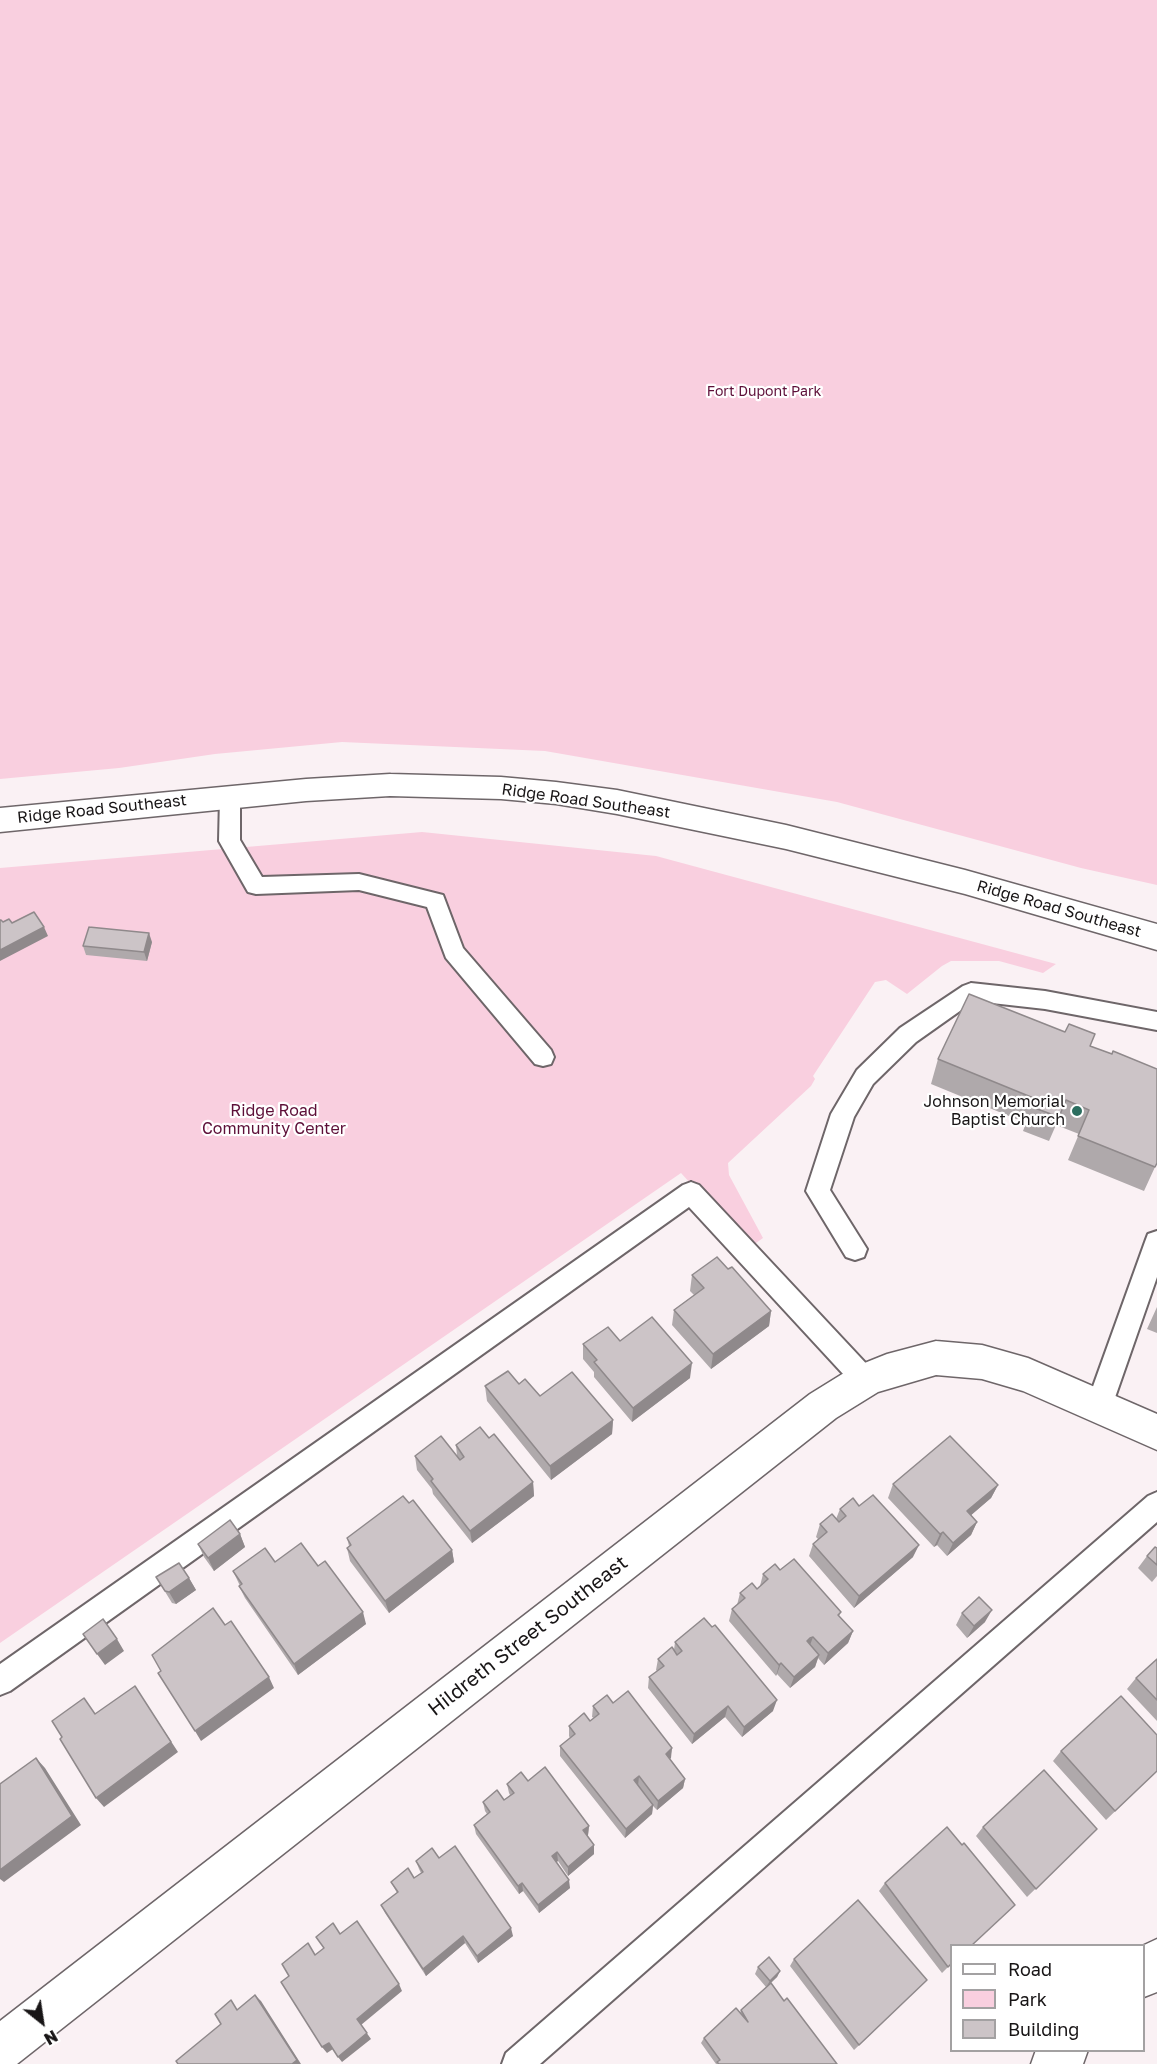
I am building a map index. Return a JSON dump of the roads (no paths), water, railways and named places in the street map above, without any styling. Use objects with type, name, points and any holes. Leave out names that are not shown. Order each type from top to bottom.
[{"type":"main road","name":"Ridge Road Southeast","points":[[0,820],[230,797],[390,785],[501,788],[566,795],[650,809],[786,837],[965,882],[1157,937]]},
{"type":"main road","name":"Hildreth Street Southeast","points":[[0,2049],[823,1406],[864,1380],[887,1371],[936,1358],[982,1362],[1028,1375],[1157,1432]]},
{"type":"main road","points":[[1145,1972],[1157,1961]]},
{"type":"main road","points":[[1053,2064],[1064,2052]]},
{"type":"lane","points":[[230,797],[229,841],[256,886],[358,882],[435,901],[454,952],[543,1056]]},
{"type":"lane","points":[[855,1249],[818,1191],[843,1114],[865,1077],[908,1035],[971,992],[1045,1000],[1157,1021]]},
{"type":"lane","points":[[0,1680],[691,1192],[864,1380]]},
{"type":"lane","points":[[1099,1406],[1157,1242]]},
{"type":"lane","points":[[517,2064],[1157,1505]]},
{"type":"place","name":"Johnson Memorial Baptist Church","points":[[1077,1111]]},
{"type":"park label","name":"Fort Dupont Park","points":[[764,392]]},
{"type":"park label","name":"Ridge Road Community Center","points":[[274,1120]]}]
